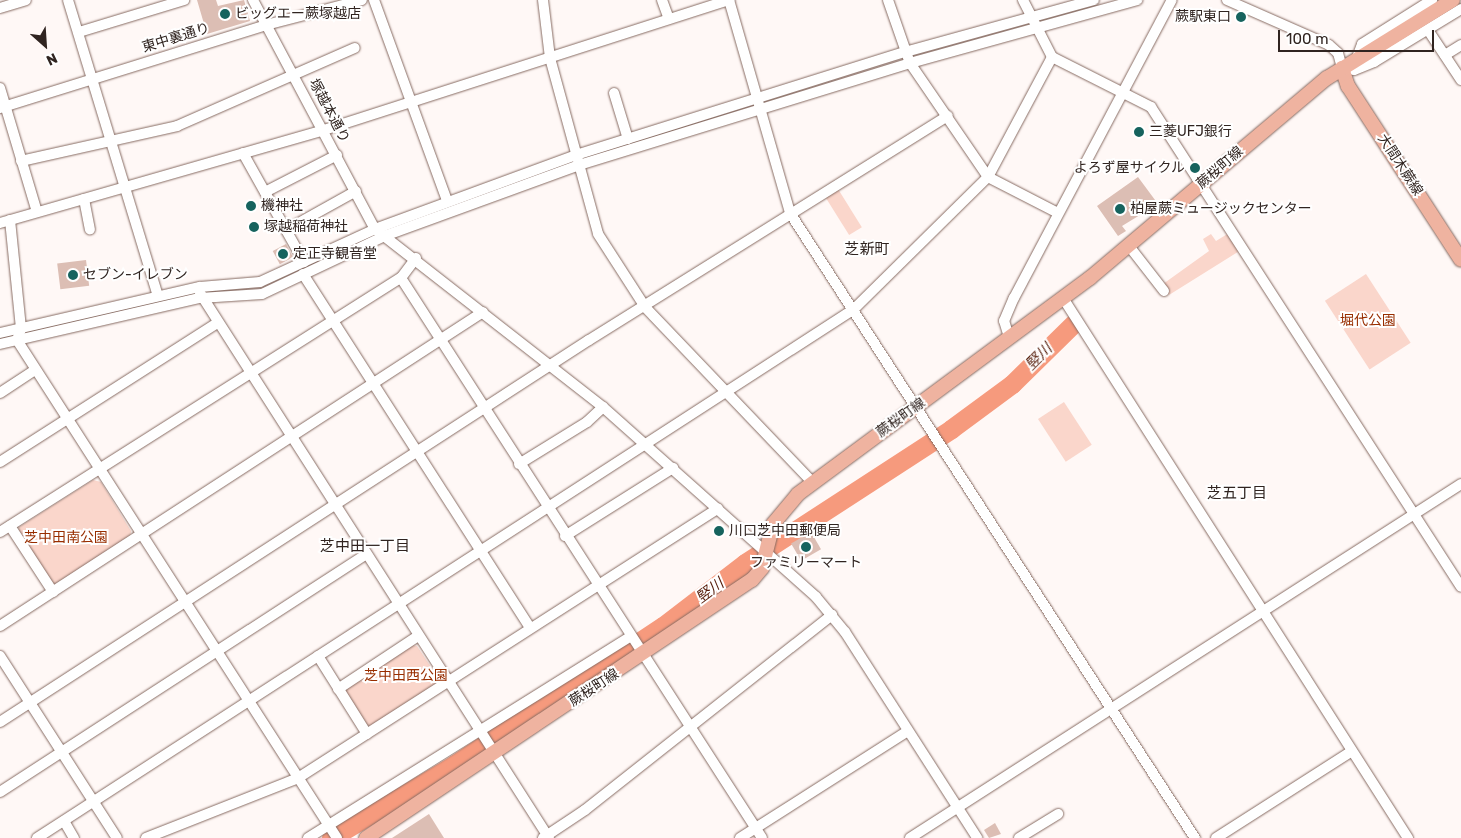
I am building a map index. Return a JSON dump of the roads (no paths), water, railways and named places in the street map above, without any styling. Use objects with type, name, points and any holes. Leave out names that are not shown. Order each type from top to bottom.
[{"type":"main road","name":"蕨桜町線","points":[[366,838],[752,580],[762,568],[765,552],[779,514],[813,483],[1063,298],[1129,246],[1202,183],[1342,68],[1453,0]]},
{"type":"main road","name":"大間木蕨線","points":[[1342,68],[1348,86],[1461,260]]},
{"type":"street","points":[[0,8],[26,0]]},
{"type":"street","points":[[68,0],[94,78],[158,296]]},
{"type":"street","points":[[79,32],[184,0]]},
{"type":"street","name":"塚越本通り","points":[[253,0],[356,191],[381,232]]},
{"type":"street","name":"東中裏通り","points":[[3,107],[266,25],[362,0]]},
{"type":"street","points":[[374,0],[447,201]]},
{"type":"street","points":[[543,0],[550,58],[598,234],[645,307],[813,483]]},
{"type":"street","points":[[662,0],[669,20]]},
{"type":"street","points":[[17,340],[21,329],[5,221],[324,130],[730,0],[759,109],[790,212],[918,406],[1195,838]]},
{"type":"street","points":[[888,0],[910,63],[988,177],[1058,214]]},
{"type":"street","points":[[1023,0],[1052,57],[1151,107],[1202,183],[1461,587]]},
{"type":"street","points":[[0,344],[200,293],[260,282],[304,262],[381,232],[579,165],[910,63],[1094,0]]},
{"type":"street","points":[[0,334],[158,296],[200,293],[262,294],[381,232],[447,201],[576,155],[905,52],[1137,0]]},
{"type":"street","points":[[1009,337],[1005,318],[1172,0]]},
{"type":"street","points":[[1228,0],[1329,45],[1338,53],[1342,68],[1354,70],[1374,62],[1461,9]]},
{"type":"street","points":[[1356,60],[1362,44],[1429,1]]},
{"type":"street","points":[[1428,30],[1461,80]]},
{"type":"street","points":[[1444,55],[1461,45]]},
{"type":"street","points":[[21,161],[177,126],[292,73],[354,48]]},
{"type":"street","points":[[37,838],[478,552],[545,506],[644,442],[726,393],[854,309],[988,177],[1052,57]]},
{"type":"street","points":[[0,88],[3,107],[37,212]]},
{"type":"street","points":[[614,93],[628,138]]},
{"type":"street","points":[[0,722],[790,212],[948,116]]},
{"type":"street","points":[[243,153],[304,262]]},
{"type":"street","points":[[265,192],[337,155]]},
{"type":"street","points":[[286,230],[356,191]]},
{"type":"street","points":[[84,199],[90,229]]},
{"type":"street","points":[[381,232],[603,407],[718,508],[832,615],[977,838]]},
{"type":"street","points":[[1129,246],[1164,291]]},
{"type":"street","points":[[0,532],[401,278],[416,258]]},
{"type":"street","points":[[303,274],[478,552],[530,627]]},
{"type":"street","points":[[401,278],[545,506],[762,838]]},
{"type":"street","points":[[200,293],[216,324],[398,604],[546,837],[585,810],[688,725],[832,615]]},
{"type":"street","points":[[1063,298],[1408,838]]},
{"type":"street","points":[[0,626],[442,342],[484,312]]},
{"type":"street","points":[[0,462],[216,324]]},
{"type":"street","points":[[17,340],[333,832]]},
{"type":"street","points":[[0,393],[35,370]]},
{"type":"street","points":[[519,464],[587,422],[603,407]]},
{"type":"street","points":[[565,536],[673,468]]},
{"type":"street","points":[[910,838],[1461,484]]},
{"type":"street","points":[[146,838],[298,778],[530,627],[718,508]]},
{"type":"street","points":[[10,526],[52,592]]},
{"type":"street","points":[[0,792],[365,554]]},
{"type":"street","points":[[338,688],[418,636]]},
{"type":"street","points":[[308,838],[333,832],[632,638]]},
{"type":"street","points":[[0,656],[116,838]]},
{"type":"street","points":[[318,656],[367,734]]},
{"type":"street","points":[[740,838],[908,731]]},
{"type":"street","points":[[1216,838],[1352,751]]},
{"type":"street","points":[[1019,838],[1058,814]]},
{"type":"street","points":[[64,821],[74,838]]},
{"type":"waterway","name":"竪川","points":[[331,838],[455,764],[663,626],[745,563],[951,429],[1012,384],[1073,324]]},
{"type":"place","name":"ビッグエー蕨塚越店","points":[[225,14]]},
{"type":"place","name":"蕨駅東口","points":[[1241,17]]},
{"type":"place","name":"三菱UFJ銀行","points":[[1139,132]]},
{"type":"place","name":"よろず屋サイクル","points":[[1195,168]]},
{"type":"place","name":"機神社","points":[[251,206]]},
{"type":"place","name":"柏屋蕨ミュージックセンター","points":[[1120,209]]},
{"type":"place","name":"塚越稲荷神社","points":[[254,227]]},
{"type":"place","name":"定正寺観音堂","points":[[283,254]]},
{"type":"place","name":"セブン-イレブン","points":[[73,275]]},
{"type":"place","name":"川口芝中田郵便局","points":[[719,531]]},
{"type":"place","name":"ファミリーマート","points":[[806,547]]},
{"type":"district","name":"芝新町","points":[[867,250]]},
{"type":"district","name":"芝五丁目","points":[[1237,494]]},
{"type":"district","name":"芝中田一丁目","points":[[365,547]]},
{"type":"park label","name":"堀代公園","points":[[1368,321]]},
{"type":"park label","name":"芝中田南公園","points":[[66,538]]},
{"type":"park label","name":"芝中田西公園","points":[[406,676]]}]
